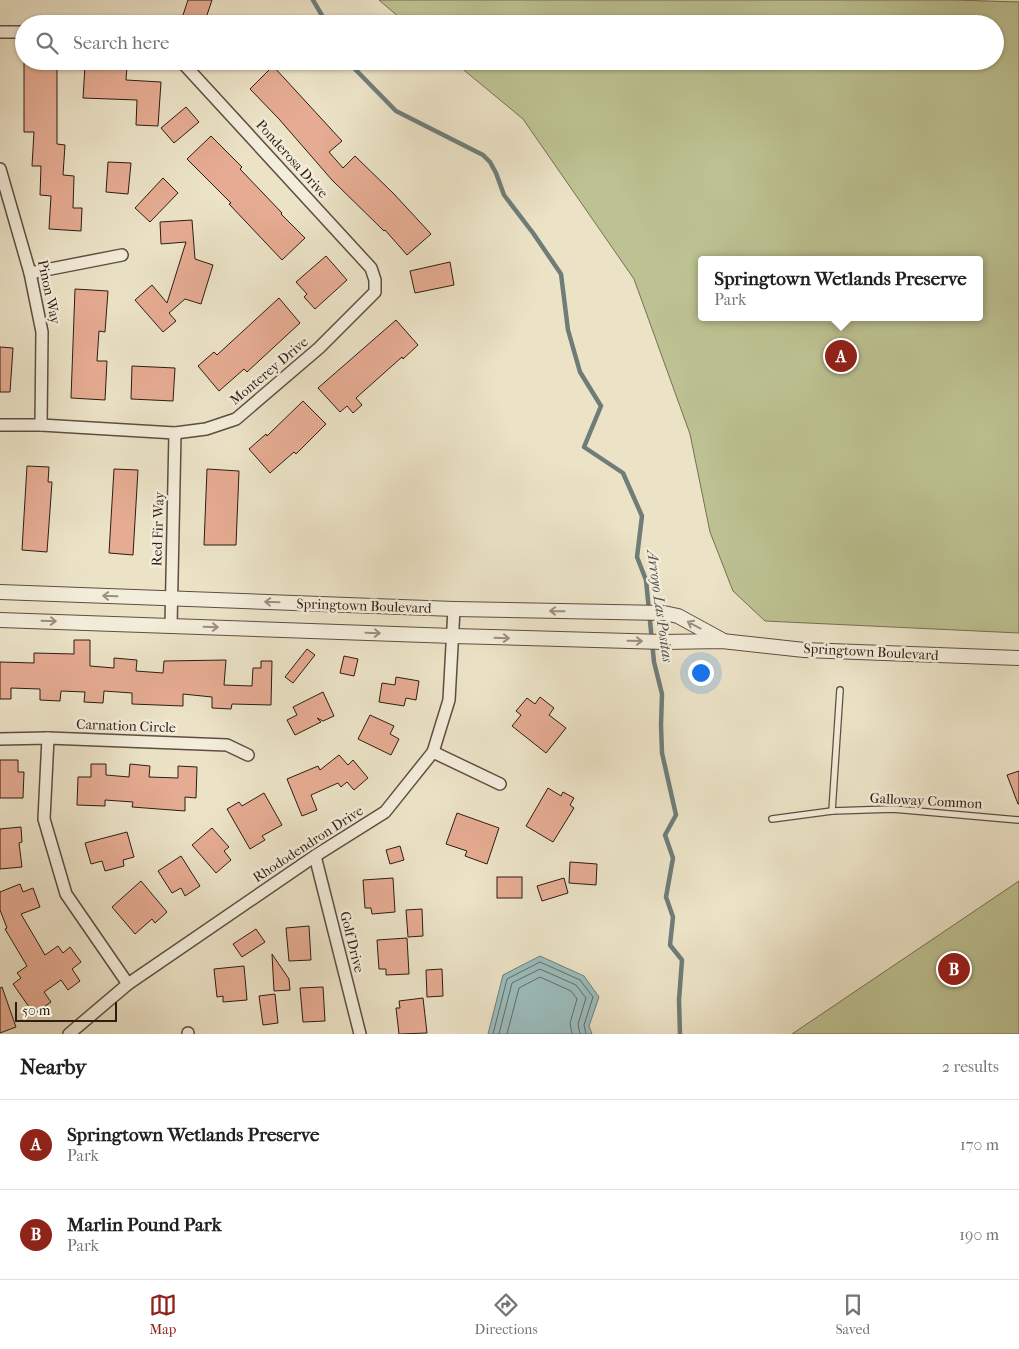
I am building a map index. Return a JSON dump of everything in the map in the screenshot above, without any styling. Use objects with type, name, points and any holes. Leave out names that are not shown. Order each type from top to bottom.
[{"type":"street","points":[[0,32],[15,32]]},
{"type":"street","name":"Ponderosa Drive","points":[[189,70],[371,268],[375,280]]},
{"type":"street","name":"Pinon Way","points":[[0,169],[30,273],[42,332],[41,425]]},
{"type":"street","points":[[30,273],[122,255]]},
{"type":"street","name":"Monterey Drive","points":[[0,425],[41,425],[175,433],[206,429],[236,419],[319,348],[360,308],[375,292],[375,280]]},
{"type":"street","name":"Red Fir Way","points":[[171,626],[175,433]]},
{"type":"street","name":"Springtown Boulevard","points":[[0,592],[454,609],[664,614],[678,616],[722,641]]},
{"type":"street","name":"Rhododendron Drive","points":[[69,1034],[128,984],[315,856],[385,812],[433,752],[449,700],[454,609]]},
{"type":"street","name":"Springtown Boulevard","points":[[0,620],[606,641],[722,641],[804,650],[1019,658]]},
{"type":"street","points":[[48,738],[44,819],[66,894],[128,984]]},
{"type":"street","name":"Carnation Circle","points":[[0,739],[48,738],[227,745],[248,755]]},
{"type":"street","points":[[433,752],[500,784]]},
{"type":"street","name":"Golf Drive","points":[[315,856],[360,1034]]},
{"type":"lane","points":[[832,811],[840,690]]},
{"type":"lane","name":"Galloway Common","points":[[772,819],[832,811],[893,809],[1019,820]]},
{"type":"green space","points":[[379,0],[955,0],[1019,2],[1019,633],[765,621],[733,591],[710,532],[690,434],[634,279],[523,119],[464,70],[1004,70],[1004,15],[396,15]]},
{"type":"green space","points":[[1019,881],[1019,1034],[792,1034]]},
{"type":"water","points":[[540,956],[584,976],[599,997],[589,1026],[592,1034],[488,1034],[503,975]]},
{"type":"building","points":[[188,0],[212,0],[207,15],[183,15]]},
{"type":"building","points":[[24,70],[57,70],[57,144],[65,145],[63,175],[74,176],[73,208],[82,208],[81,231],[49,229],[51,196],[40,195],[41,166],[32,166],[34,132],[24,132]]},
{"type":"building","points":[[85,70],[127,70],[126,80],[161,82],[158,126],[136,125],[137,100],[83,98]]},
{"type":"building","points":[[269,70],[277,70],[342,141],[329,152],[343,168],[355,156],[431,234],[407,255],[385,230],[332,180],[250,89]]},
{"type":"building","points":[[186,107],[199,122],[174,143],[161,128]]},
{"type":"building","points":[[211,136],[242,167],[240,169],[305,238],[282,260],[229,204],[231,203],[187,159]]},
{"type":"building","points":[[108,162],[131,163],[128,194],[106,192]]},
{"type":"building","points":[[163,178],[178,193],[150,222],[135,208]]},
{"type":"building","points":[[192,220],[195,259],[213,265],[201,304],[185,299],[169,313],[176,321],[163,332],[135,300],[152,285],[167,303],[186,242],[161,244],[160,222]]},
{"type":"building","points":[[326,256],[347,280],[315,309],[304,297],[307,294],[296,282]]},
{"type":"building","points":[[450,262],[454,285],[415,293],[410,271]]},
{"type":"building","points":[[75,289],[108,291],[105,332],[99,331],[97,361],[107,361],[105,400],[71,398]]},
{"type":"building","points":[[279,298],[300,323],[247,372],[244,369],[219,391],[198,366],[214,352],[217,355]]},
{"type":"building","points":[[396,320],[418,345],[356,398],[362,405],[353,413],[347,406],[340,412],[318,388]]},
{"type":"building","points":[[0,347],[13,348],[10,392],[0,392]]},
{"type":"building","points":[[132,366],[175,368],[173,401],[131,399]]},
{"type":"building","points":[[303,401],[326,424],[296,454],[294,452],[270,473],[249,449],[266,434],[267,436]]},
{"type":"building","points":[[27,466],[49,467],[48,482],[52,482],[47,552],[22,550]]},
{"type":"building","points":[[114,469],[138,470],[133,555],[109,553]]},
{"type":"building","points":[[207,469],[239,471],[236,545],[204,545]]},
{"type":"building","points":[[74,640],[90,640],[90,666],[114,668],[114,658],[137,660],[136,671],[163,673],[164,661],[226,660],[224,685],[252,686],[253,668],[261,668],[261,661],[272,661],[271,705],[232,704],[231,709],[212,708],[212,697],[183,694],[183,706],[132,704],[132,693],[104,691],[103,703],[84,702],[85,692],[61,691],[60,701],[40,700],[40,689],[11,688],[11,699],[0,699],[0,662],[34,663],[34,653],[74,654]]},
{"type":"building","points":[[307,649],[315,655],[293,683],[285,677]]},
{"type":"building","points":[[344,656],[358,659],[354,676],[340,673]]},
{"type":"building","points":[[396,677],[419,681],[416,700],[406,698],[404,706],[379,702],[382,683],[395,685]]},
{"type":"building","points":[[323,692],[334,716],[323,721],[317,718],[321,722],[295,735],[287,720],[297,715],[293,707]]},
{"type":"building","points":[[540,697],[554,708],[549,715],[566,728],[546,753],[512,726],[521,715],[516,711],[527,698],[535,704]]},
{"type":"building","points":[[370,715],[394,726],[390,734],[399,739],[391,755],[358,739]]},
{"type":"building","points":[[339,755],[348,765],[353,760],[368,778],[354,790],[347,782],[341,787],[338,783],[311,795],[317,810],[302,816],[287,779],[318,766],[320,770]]},
{"type":"building","points":[[0,760],[18,760],[18,772],[24,772],[23,798],[0,798]]},
{"type":"building","points":[[91,764],[106,764],[106,775],[129,777],[130,764],[150,766],[149,777],[178,778],[178,766],[197,767],[196,798],[185,797],[185,811],[132,807],[133,802],[105,800],[105,806],[77,805],[78,777],[91,777]]},
{"type":"building","points":[[1019,771],[1019,804],[1018,804],[1007,775]]},
{"type":"building","points":[[548,788],[561,796],[563,792],[574,798],[570,805],[574,808],[553,842],[526,826]]},
{"type":"building","points":[[264,793],[282,825],[262,836],[265,840],[250,849],[227,809],[239,802],[242,806]]},
{"type":"building","points":[[457,813],[499,828],[487,864],[465,856],[467,851],[446,844]]},
{"type":"building","points":[[21,827],[22,842],[19,843],[22,867],[0,869],[0,829]]},
{"type":"building","points":[[212,828],[229,847],[224,851],[231,860],[216,873],[192,845]]},
{"type":"building","points":[[127,832],[134,857],[123,860],[124,866],[105,871],[102,861],[91,864],[85,843]]},
{"type":"building","points":[[400,846],[404,860],[390,864],[386,850]]},
{"type":"building","points":[[181,856],[200,886],[185,896],[181,888],[172,893],[158,871]]},
{"type":"building","points":[[570,862],[597,864],[596,885],[569,883]]},
{"type":"building","points":[[497,877],[522,877],[522,898],[497,898]]},
{"type":"building","points":[[393,878],[395,912],[372,914],[371,908],[365,908],[363,880]]},
{"type":"building","points":[[564,878],[568,893],[542,901],[537,886]]},
{"type":"building","points":[[141,881],[167,912],[155,923],[152,919],[135,934],[112,907]]},
{"type":"building","points":[[20,884],[23,892],[33,888],[40,907],[21,914],[45,955],[58,946],[63,953],[70,947],[81,962],[72,969],[80,981],[68,990],[61,980],[44,992],[51,1002],[34,1014],[13,984],[21,978],[17,973],[27,966],[5,929],[7,928],[0,910],[0,892]]},
{"type":"building","points":[[422,909],[423,936],[408,937],[406,910]]},
{"type":"building","points":[[309,926],[311,960],[289,961],[286,928]]},
{"type":"building","points":[[256,929],[265,942],[242,957],[233,944]]},
{"type":"building","points":[[407,938],[409,974],[386,975],[386,969],[379,969],[377,940]]},
{"type":"building","points":[[272,954],[289,979],[290,990],[274,991]]},
{"type":"building","points":[[244,966],[247,1000],[223,1002],[223,996],[217,997],[214,969]]},
{"type":"building","points":[[442,969],[443,996],[427,997],[426,970]]},
{"type":"building","points":[[2,987],[16,1027],[0,1033],[0,988]]},
{"type":"building","points":[[323,987],[325,1021],[303,1022],[300,988]]},
{"type":"building","points":[[275,994],[278,1023],[263,1025],[259,996]]},
{"type":"building","points":[[423,998],[427,1033],[399,1034],[396,1008],[400,1008],[399,1001]]},
{"type":"waterway","name":"Arroyo Las Positas","points":[[313,0],[322,15]]},
{"type":"waterway","name":"Arroyo Las Positas","points":[[356,70],[396,111],[483,155],[490,162],[496,173],[504,195],[561,274],[568,330],[580,372],[601,406],[584,447],[623,473],[642,516],[637,557],[646,580],[654,662],[662,694],[662,753],[676,815],[665,835],[673,858],[666,897],[673,917],[670,945],[682,960],[679,1000],[680,1034]]},
{"type":"place","name":"Springtown Wetlands Preserve","points":[[841,356]]},
{"type":"place","name":"Marlin Pound Park","points":[[954,969]]}]
